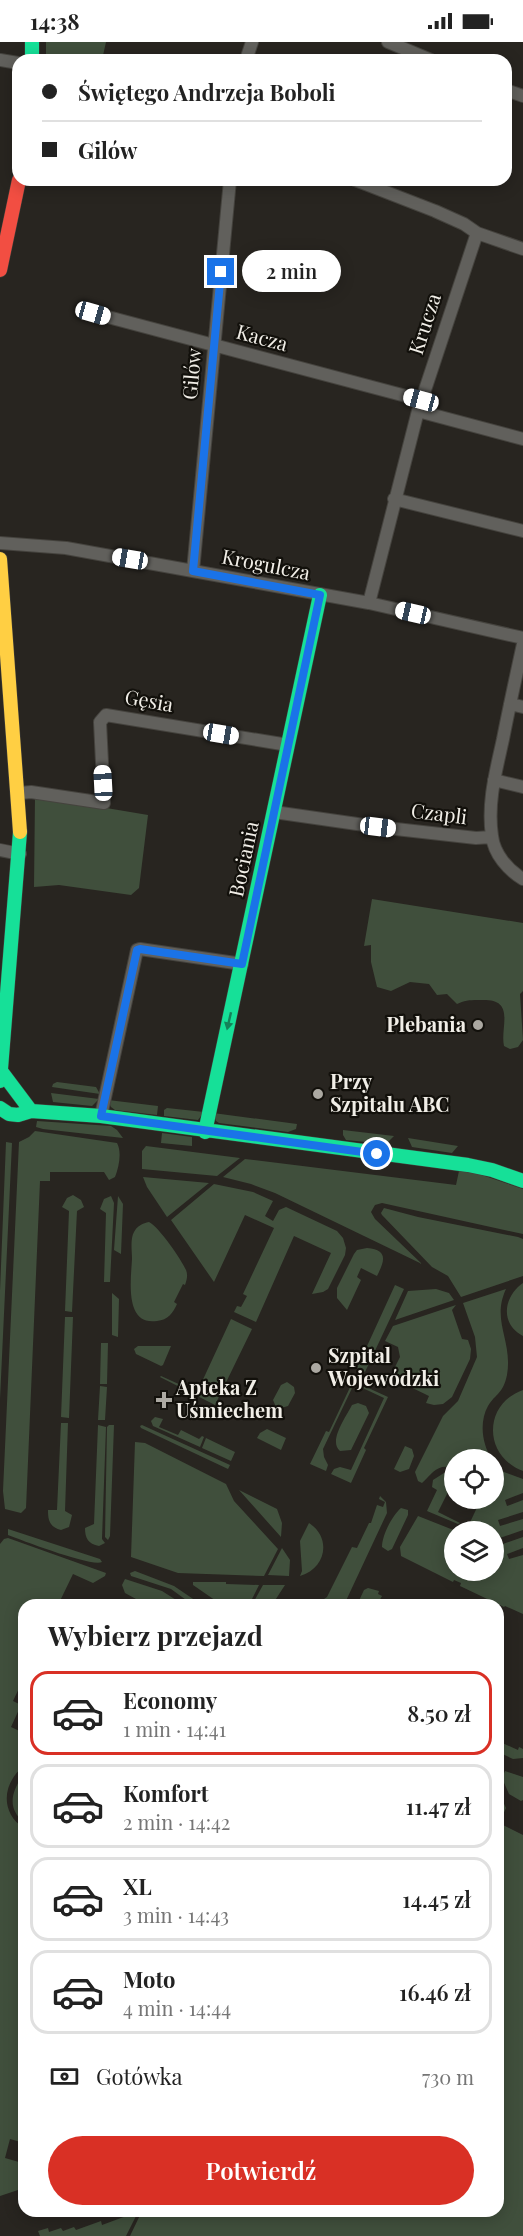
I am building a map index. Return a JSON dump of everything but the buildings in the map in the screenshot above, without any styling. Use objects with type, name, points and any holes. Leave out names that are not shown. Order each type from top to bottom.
[{"type":"street","points":[[388,42],[417,54]]},
{"type":"street","points":[[0,270],[18,186]]},
{"type":"street","name":"Gilów","points":[[193,571],[229,186]]},
{"type":"street","points":[[370,186],[435,211],[464,224],[477,233],[523,249]]},
{"type":"street","name":"Krucza","points":[[369,603],[419,406],[477,233]]},
{"type":"street","name":"Kacza","points":[[93,313],[215,346],[523,439]]},
{"type":"street","points":[[394,499],[523,531]]},
{"type":"street","name":"Krogulcza","points":[[0,543],[66,548],[193,571],[369,603],[523,638]]},
{"type":"street","points":[[0,560],[20,792],[20,854],[5,976],[0,1081]]},
{"type":"street","name":"Bociania","points":[[205,1131],[320,595]]},
{"type":"street","name":"Czapli","points":[[523,644],[494,780],[491,807],[492,837],[504,863],[523,879]]},
{"type":"street","points":[[510,704],[523,707]]},
{"type":"street","name":"Gęsia","points":[[20,792],[104,803],[100,722],[106,715],[288,745]]},
{"type":"street","points":[[494,780],[523,787]]},
{"type":"street","name":"Czapli","points":[[274,812],[454,836],[492,837]]},
{"type":"street","points":[[0,850],[20,854]]},
{"type":"street","points":[[101,1116],[137,950],[242,964]]},
{"type":"street","points":[[0,1071],[31,1111]]},
{"type":"street","points":[[0,1107],[12,1104],[23,1106],[31,1111],[101,1116],[484,1168],[523,1181]]},
{"type":"green space","points":[[46,42],[106,42],[103,54],[46,54]]},
{"type":"green space","points":[[35,796],[148,815],[139,888],[131,895],[59,885],[34,887]]},
{"type":"green space","points":[[372,899],[523,923],[523,991],[520,994],[523,1040],[518,1047],[510,1049],[504,1046],[503,1010],[495,1002],[471,1000],[457,1004],[447,994],[437,995],[429,984],[410,982],[391,991],[377,987],[371,962],[371,945],[364,946]]},
{"type":"green space","points":[[57,1082],[96,1087],[100,1094],[52,1087]]},
{"type":"green space","points":[[51,1093],[99,1099],[92,1106],[53,1102]]},
{"type":"green space","points":[[108,1100],[158,1106],[157,1115],[115,1110]]},
{"type":"green space","points":[[167,1108],[204,1112],[198,1120],[164,1116],[164,1110]]},
{"type":"green space","points":[[213,1113],[297,1124],[296,1129],[288,1132],[219,1123]]},
{"type":"green space","points":[[37,1121],[111,1126],[123,1138],[43,1129],[36,1127]]},
{"type":"green space","points":[[343,1130],[394,1136],[386,1144],[346,1140]]},
{"type":"green space","points":[[35,1131],[117,1143],[120,1155],[115,1177],[109,1180],[104,1172],[50,1172],[50,1181],[40,1181],[26,1508],[21,1513],[5,1509],[3,1491],[19,1142]]},
{"type":"green space","points":[[162,1133],[192,1137],[192,1146],[161,1143]]},
{"type":"green space","points":[[408,1138],[458,1146],[452,1153],[412,1147]]},
{"type":"green space","points":[[6,1142],[12,1143],[0,1399],[0,1291]]},
{"type":"green space","points":[[146,1146],[240,1158],[217,1176],[142,1169],[142,1151]]},
{"type":"green space","points":[[245,1159],[456,1185],[459,1171],[476,1173],[523,1189],[523,1234],[382,1203],[375,1205],[371,1212],[375,1219],[422,1264],[275,1193],[223,1177]]},
{"type":"green space","points":[[143,1177],[209,1183],[167,1217]]},
{"type":"green space","points":[[214,1184],[253,1192],[273,1201],[265,1216],[273,1221],[279,1210],[286,1207],[337,1231],[343,1238],[346,1248],[345,1255],[328,1289],[312,1294],[331,1253],[294,1236],[256,1322],[234,1312],[237,1306],[241,1307],[247,1296],[243,1294],[274,1228],[245,1215],[214,1282],[171,1220]]},
{"type":"green space","points":[[73,1195],[81,1200],[84,1207],[77,1211],[72,1312],[65,1311],[69,1211],[62,1207],[67,1198]]},
{"type":"green space","points":[[111,1196],[114,1203],[110,1282],[104,1282],[106,1213],[100,1209],[104,1199]]},
{"type":"green space","points":[[118,1196],[123,1204],[121,1254],[114,1250]]},
{"type":"green space","points":[[384,1208],[523,1239],[523,1276],[461,1297],[448,1276],[432,1267],[382,1215]]},
{"type":"green space","points":[[149,1222],[169,1244],[187,1274],[185,1285],[183,1284],[174,1302],[177,1304],[174,1310],[167,1318],[157,1321],[146,1321],[139,1316],[134,1309],[131,1289],[133,1235],[138,1226]]},
{"type":"green space","points":[[367,1248],[382,1254],[382,1265],[377,1276],[361,1268],[357,1277],[361,1280],[347,1310],[337,1298],[337,1288],[357,1250]]},
{"type":"green space","points":[[523,1283],[523,1336],[510,1325],[507,1310],[511,1296]]},
{"type":"green space","points":[[395,1285],[404,1289],[365,1372],[357,1368]]},
{"type":"green space","points":[[436,1289],[449,1293],[454,1300],[395,1320],[408,1291]]},
{"type":"green space","points":[[506,1289],[502,1300],[501,1321],[507,1351],[507,1375],[501,1390],[488,1406],[483,1419],[484,1440],[487,1449],[444,1449],[444,1467],[432,1473],[422,1483],[418,1481],[415,1472],[443,1416],[458,1401],[477,1357],[475,1337],[463,1303]]},
{"type":"green space","points":[[112,1293],[119,1299],[118,1337],[112,1335]]},
{"type":"green space","points":[[456,1305],[452,1310],[462,1339],[468,1340],[471,1349],[470,1359],[452,1397],[443,1404],[434,1405],[426,1403],[429,1396],[398,1381],[394,1387],[387,1383],[400,1357],[398,1347],[385,1341],[393,1326]]},
{"type":"green space","points":[[65,1317],[73,1317],[69,1418],[61,1417]]},
{"type":"green space","points":[[231,1319],[252,1329],[215,1405],[160,1377],[194,1391],[197,1385],[200,1386]]},
{"type":"green space","points":[[101,1343],[108,1343],[107,1384],[100,1384]]},
{"type":"green space","points":[[138,1346],[171,1346],[161,1366],[136,1354],[134,1349]]},
{"type":"green space","points":[[353,1381],[388,1397],[364,1448],[366,1450],[351,1483],[331,1474],[334,1469],[340,1467],[351,1470],[384,1398],[354,1384],[323,1449],[328,1465],[326,1471],[310,1464],[326,1431],[329,1432]]},
{"type":"green space","points":[[287,1382],[294,1387],[295,1393],[288,1406],[276,1407],[273,1400],[281,1385]]},
{"type":"green space","points":[[100,1386],[107,1387],[105,1420],[98,1420]]},
{"type":"green space","points":[[523,1390],[523,1471],[504,1458],[504,1449],[498,1449],[495,1442],[493,1430],[495,1418],[500,1406]]},
{"type":"green space","points":[[358,1403],[366,1406],[369,1413],[351,1450],[340,1451],[336,1441],[339,1429],[352,1405]]},
{"type":"green space","points":[[155,1417],[163,1419],[159,1427],[178,1435],[181,1430],[199,1439],[204,1437],[200,1447],[153,1426],[151,1421]]},
{"type":"green space","points":[[61,1423],[68,1423],[65,1511],[72,1515],[69,1527],[61,1530],[50,1523],[48,1510],[57,1510]]},
{"type":"green space","points":[[98,1425],[106,1427],[102,1539],[105,1543],[99,1546],[88,1540],[85,1528],[94,1524]]},
{"type":"green space","points":[[114,1425],[108,1540],[105,1537],[107,1427]]},
{"type":"green space","points":[[142,1425],[230,1465],[228,1469],[141,1428]]},
{"type":"green space","points":[[267,1429],[286,1438],[281,1450],[257,1438]]},
{"type":"green space","points":[[206,1438],[235,1452],[231,1461],[202,1448]]},
{"type":"green space","points":[[135,1442],[145,1443],[226,1484],[234,1501],[278,1549],[264,1576],[178,1573],[131,1557]]},
{"type":"green space","points":[[405,1446],[412,1449],[414,1456],[409,1469],[400,1472],[394,1469]]},
{"type":"green space","points":[[504,1472],[523,1479],[523,1493],[505,1500],[507,1506],[523,1500],[523,1512],[498,1521],[471,1521],[476,1509],[504,1509]]},
{"type":"green space","points":[[444,1473],[444,1500],[438,1512],[456,1521],[427,1511],[437,1490],[432,1487],[433,1480]]},
{"type":"green space","points":[[239,1490],[277,1509],[282,1523],[281,1537]]},
{"type":"green space","points":[[380,1496],[386,1502],[387,1513],[347,1599],[324,1599],[352,1547],[357,1548],[371,1523],[377,1505],[383,1507],[385,1502],[379,1499]]},
{"type":"green space","points":[[401,1508],[408,1510],[408,1515],[392,1549],[388,1551],[382,1547],[384,1537],[391,1521]]},
{"type":"green space","points":[[418,1516],[444,1526],[444,1578],[401,1556],[400,1547]]},
{"type":"green space","points":[[523,1519],[523,1530],[504,1537],[504,1525]]},
{"type":"green space","points":[[309,1523],[321,1536],[323,1552],[316,1566],[300,1576],[302,1571],[300,1541]]},
{"type":"green space","points":[[8,1529],[100,1559],[102,1562],[85,1561],[42,1547],[8,1535]]},
{"type":"green space","points":[[523,1537],[523,1548],[507,1554],[509,1559],[523,1555],[523,1614],[504,1607],[504,1599],[487,1599],[460,1586],[461,1583],[456,1581],[504,1581],[504,1544]]},
{"type":"green space","points":[[8,1538],[106,1573],[93,1583],[73,1574],[61,1599],[18,1599],[18,1691],[13,1701],[18,1704],[18,1712],[11,1727],[18,1730],[18,1772],[11,1781],[7,1798],[11,1814],[18,1824],[18,2141],[10,2139],[5,2158],[18,2162],[18,2190],[0,2196],[0,1544]]},
{"type":"green space","points":[[282,1548],[290,1560],[289,1576],[268,1575]]},
{"type":"green space","points":[[135,1571],[174,1586],[193,1599],[185,1599],[171,1589],[131,1576],[130,1573]]},
{"type":"green space","points":[[125,1579],[162,1591],[175,1599],[136,1599],[125,1593],[122,1585]]},
{"type":"green space","points":[[193,1582],[226,1582],[226,1584],[259,1585],[252,1599],[213,1599],[193,1585]]},
{"type":"green space","points":[[263,1585],[285,1585],[276,1599],[255,1599]]},
{"type":"green space","points":[[368,1588],[379,1591],[378,1594],[382,1596],[380,1599],[360,1599],[364,1590]]},
{"type":"green space","points":[[504,1744],[518,1750],[519,1747],[523,1749],[523,1758],[513,1759],[504,1755]]},
{"type":"green space","points":[[505,1771],[523,1777],[523,1800],[509,1794],[504,1783]]},
{"type":"green space","points":[[18,1783],[18,1817],[13,1805]]},
{"type":"green space","points":[[504,1826],[523,1835],[523,2236],[130,2236],[139,2217],[504,2217]]},
{"type":"green space","points":[[124,2217],[136,2217],[126,2236],[40,2236],[38,2231],[48,2228],[49,2232],[61,2228],[63,2231],[74,2227],[76,2230],[101,2221],[102,2225]]},
{"type":"traffic: fast","points":[[32,42],[32,54]]},
{"type":"traffic: fast","points":[[205,1132],[320,595]]},
{"type":"traffic: fast","points":[[0,1081],[20,832]]},
{"type":"traffic: fast","points":[[1,1071],[31,1111]]},
{"type":"traffic: fast","points":[[0,1108],[9,1114],[18,1115],[31,1111],[101,1116],[468,1165],[492,1170],[523,1181]]},
{"type":"traffic: slow","points":[[0,559],[20,832]]},
{"type":"traffic: jam","points":[[0,270],[18,186]]},
{"type":"place","name":"Plebania","points":[[478,1025]]},
{"type":"place","name":"Przy Szpitalu ABC","points":[[318,1094]]},
{"type":"place","name":"Szpital Wojewódzki","points":[[316,1368]]},
{"type":"place","name":"Apteka Z Uśmiechem","points":[[164,1400]]},
{"type":"route","points":[[221,272],[193,571],[320,595],[242,964],[137,950],[101,1116],[377,1154]]}]
